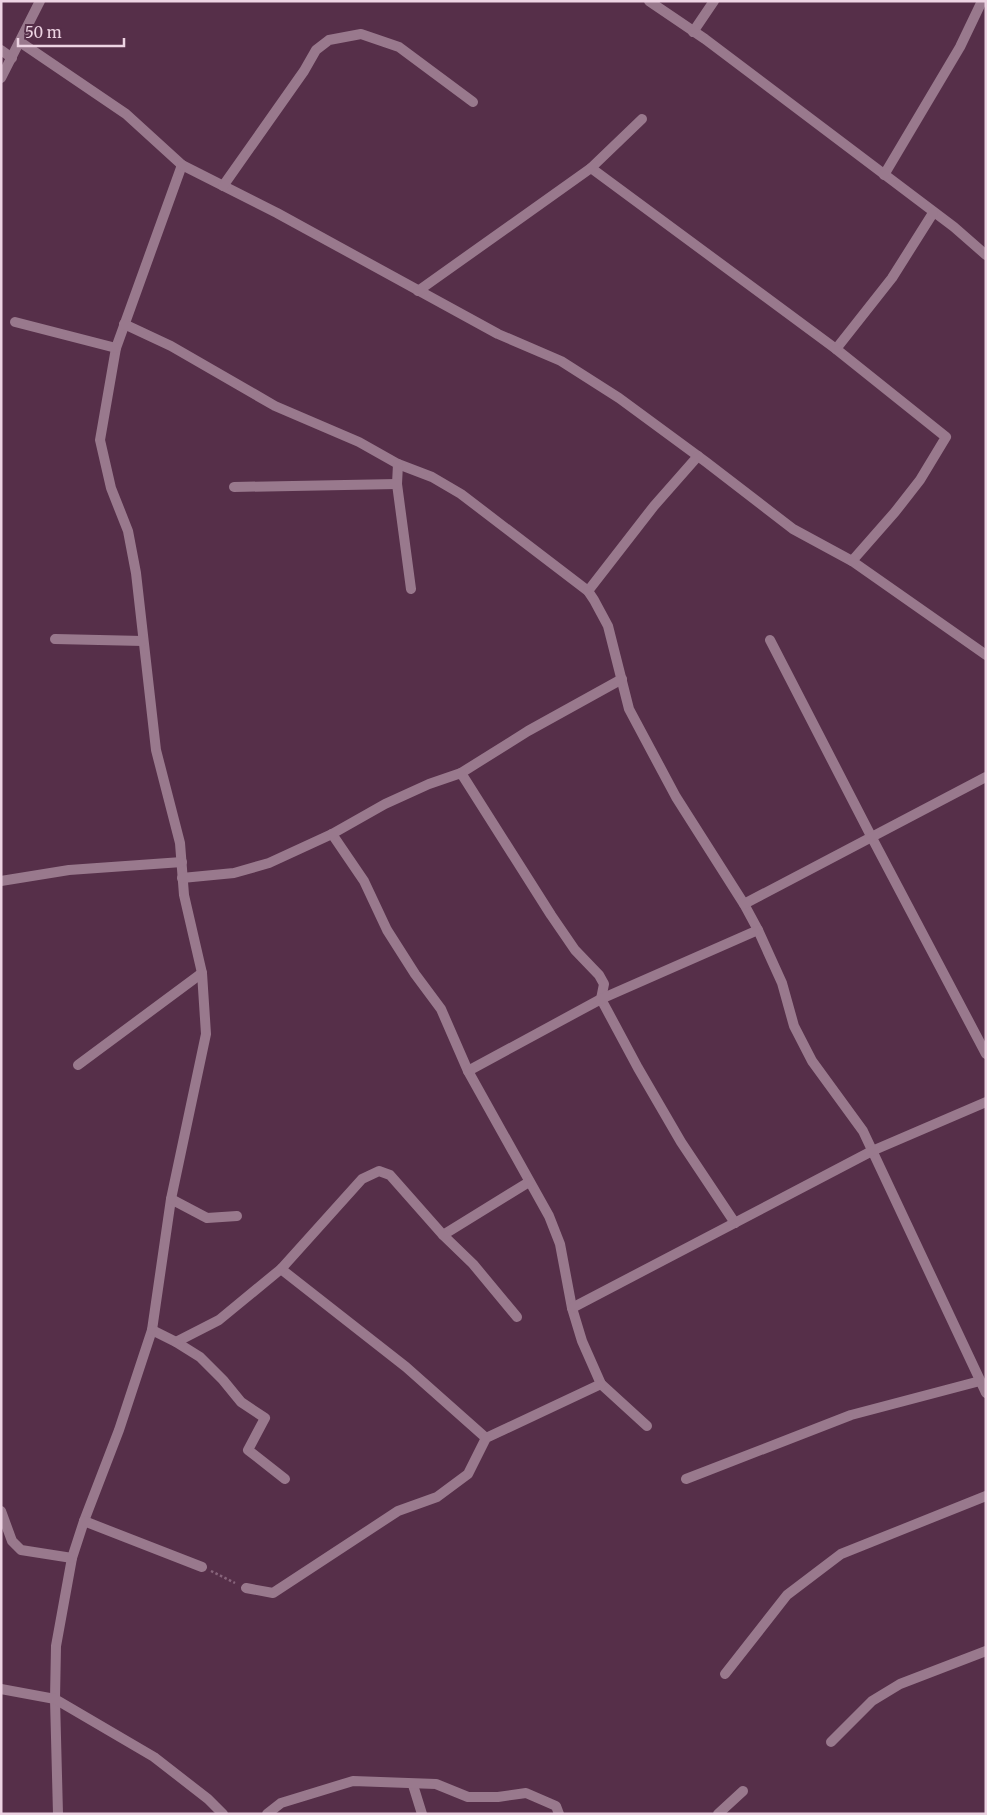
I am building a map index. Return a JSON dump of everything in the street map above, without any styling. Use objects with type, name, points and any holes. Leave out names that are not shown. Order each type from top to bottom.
[{"type":"street","points":[[1,78],[40,1]]},
{"type":"street","points":[[648,1],[693,32],[884,175],[986,255]]},
{"type":"street","points":[[693,32],[714,1]]},
{"type":"street","points":[[884,175],[960,47],[982,1]]},
{"type":"street","points":[[223,186],[304,71],[316,50],[329,40],[361,34],[399,47],[473,102]]},
{"type":"street","points":[[20,42],[126,114],[182,166],[277,213],[498,334],[561,361],[618,398],[698,456],[793,529],[852,561],[986,655]]},
{"type":"street","points":[[1,50],[12,58]]},
{"type":"street","points":[[418,291],[591,168],[642,119]]},
{"type":"street","points":[[58,1814],[55,1699],[56,1646],[72,1558],[119,1430],[152,1330],[171,1199],[206,1034],[202,973],[184,895],[180,843],[156,750],[136,573],[128,531],[111,488],[100,440],[116,348],[182,166]]},
{"type":"street","points":[[591,168],[836,349],[946,436],[920,480],[852,561]]},
{"type":"street","points":[[836,349],[892,278],[933,213]]},
{"type":"street","points":[[15,322],[116,348]]},
{"type":"street","points":[[124,324],[170,346],[275,406],[359,442],[398,464],[432,477],[461,494],[588,591],[608,626],[629,709],[676,797],[744,904],[758,930],[782,983],[794,1026],[812,1061],[862,1131],[986,1392]]},
{"type":"street","points":[[588,591],[654,506],[698,456]]},
{"type":"street","points":[[398,464],[397,484],[412,590]]},
{"type":"street","points":[[234,487],[397,484]]},
{"type":"street","points":[[55,639],[143,641]]},
{"type":"street","points":[[770,640],[870,836],[986,1054]]},
{"type":"street","points":[[182,878],[234,873],[269,863],[332,834],[385,804],[429,784],[461,773],[528,731],[622,679]]},
{"type":"street","points":[[461,773],[551,915],[575,950],[599,975],[604,984],[601,999],[638,1068],[676,1134],[735,1223]]},
{"type":"street","points":[[744,904],[870,836],[986,777]]},
{"type":"street","points":[[332,834],[364,881],[387,930],[415,974],[441,1009],[468,1071],[548,1216],[560,1244],[572,1308],[582,1341],[601,1384],[646,1426]]},
{"type":"street","points":[[1,881],[69,870],[182,862]]},
{"type":"street","points":[[468,1071],[601,999],[758,930]]},
{"type":"street","points":[[78,1065],[202,973]]},
{"type":"street","points":[[572,1308],[872,1151],[986,1102]]},
{"type":"street","points":[[176,1342],[219,1320],[280,1269],[362,1179],[379,1172],[390,1175],[443,1235],[473,1264],[517,1317]]},
{"type":"street","points":[[443,1235],[529,1182]]},
{"type":"street","points":[[171,1199],[207,1218],[237,1216]]},
{"type":"street","points":[[280,1269],[406,1367],[486,1438]]},
{"type":"street","points":[[152,1330],[200,1357],[223,1380],[241,1402],[266,1418],[248,1450],[285,1479]]},
{"type":"street","points":[[686,1478],[851,1416],[980,1382]]},
{"type":"street","points":[[246,1588],[273,1593],[398,1511],[437,1497],[468,1474],[486,1438],[601,1384]]},
{"type":"street","points":[[726,1674],[786,1595],[841,1554],[986,1496]]},
{"type":"street","points":[[1,1511],[12,1541],[21,1550],[72,1558]]},
{"type":"street","points":[[84,1521],[202,1567]]},
{"type":"street","points":[[831,1742],[872,1701],[900,1684],[986,1651]]},
{"type":"street","points":[[1,1689],[55,1699],[154,1757],[208,1799],[223,1814]]},
{"type":"street","points":[[267,1814],[281,1803],[353,1781],[413,1785],[436,1784],[468,1796],[498,1797],[526,1793],[556,1806],[559,1814]]},
{"type":"street","points":[[413,1785],[422,1814]]},
{"type":"street","points":[[718,1814],[743,1791]]},
{"type":"path","points":[[202,1567],[246,1588]]}]
